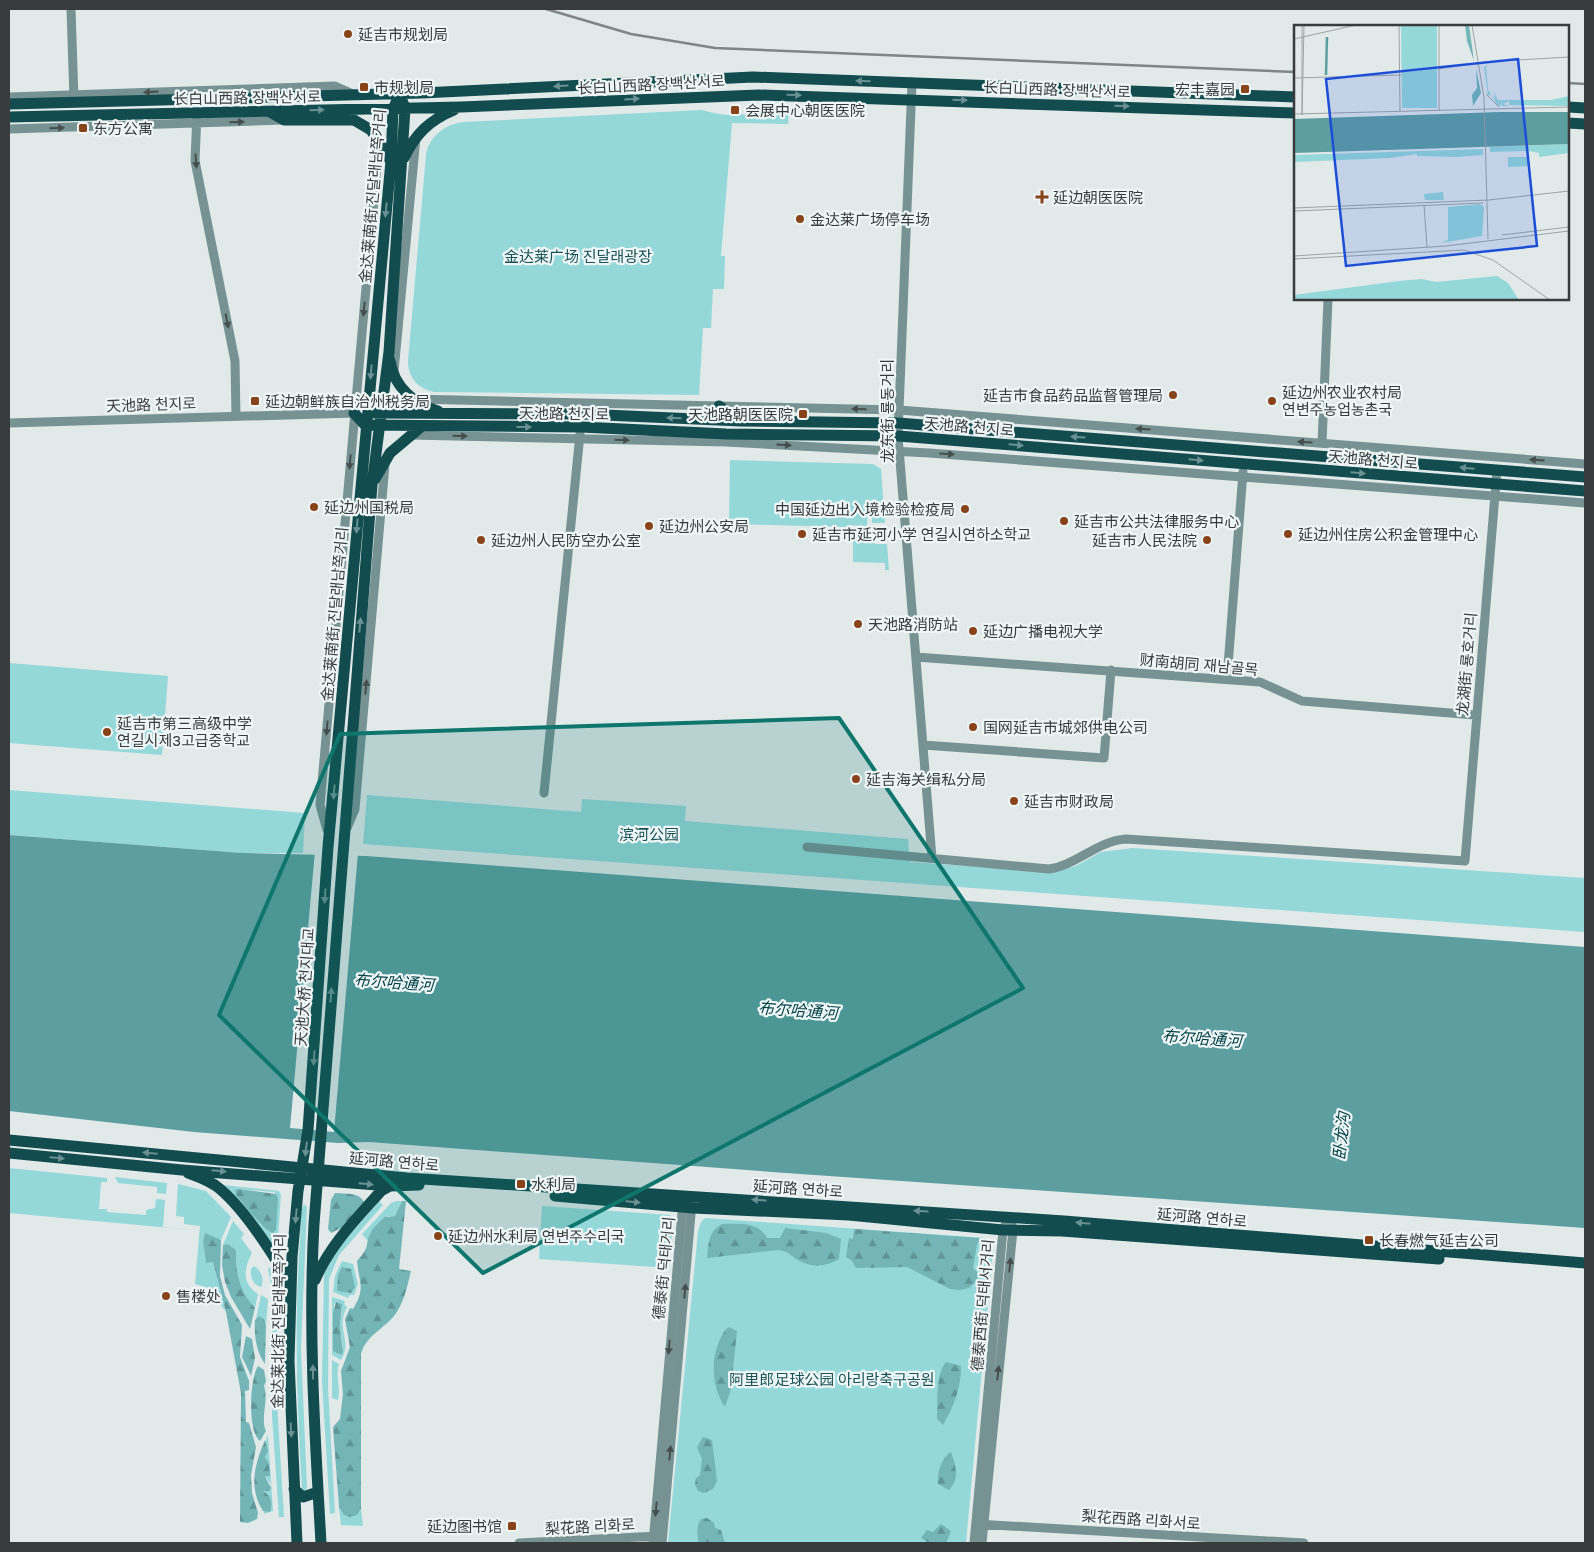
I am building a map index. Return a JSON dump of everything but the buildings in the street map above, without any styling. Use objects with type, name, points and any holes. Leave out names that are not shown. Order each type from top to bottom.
[{"type":"main road","name":"长白山西路 장백산서로","points":[[9,104],[74,99],[460,92],[733,78],[912,82],[1294,97]]},
{"type":"main road","points":[[269,111],[284,120],[354,120],[364,124],[379,138],[396,161],[433,120],[461,107],[460,92]]},
{"type":"main road","name":"金达莱南街 진달래남쪽거리","points":[[329,842],[365,425],[396,161],[405,108],[400,94]]},
{"type":"main road","name":"金达莱南街 진달래남쪽거리","points":[[343,843],[372,485],[389,352],[396,161],[393,109],[400,94]]},
{"type":"main road","name":"长白山西路 장백산서로","points":[[9,117],[197,118],[269,111],[461,107],[750,95],[911,98],[1294,113]]},
{"type":"main road","points":[[1569,107],[1585,108]]},
{"type":"main road","points":[[1569,124],[1585,124]]},
{"type":"main road","points":[[389,352],[394,374],[405,392],[412,399],[431,409],[451,414]]},
{"type":"main road","points":[[719,406],[740,420]]},
{"type":"main road","points":[[354,413],[365,425]]},
{"type":"main road","name":"天池路 천지로","points":[[354,413],[367,413],[379,419],[422,426],[580,433],[898,436],[1585,491]]},
{"type":"main road","name":"天池路 천지로","points":[[365,425],[379,419],[451,414],[582,414],[898,423],[1585,477]]},
{"type":"main road","points":[[372,485],[385,461],[422,426]]},
{"type":"main road","name":"天池大桥 천지대교","points":[[308,1130],[329,842]]},
{"type":"main road","name":"天池大桥 천지대교","points":[[318,1174],[343,843]]},
{"type":"main road","name":"金达莱北街 진달래북쪽거리","points":[[297,1543],[289,1361],[291,1289],[308,1130]]},
{"type":"main road","name":"延河路 연하로","points":[[9,1140],[302,1173]]},
{"type":"main road","name":"延河路 연하로","points":[[9,1153],[182,1170],[407,1178],[690,1196],[1009,1218],[1585,1263]]},
{"type":"main road","points":[[182,1170],[209,1181],[227,1196],[277,1260],[291,1289]]},
{"type":"main road","points":[[318,1174],[312,1286],[314,1416],[321,1543]]},
{"type":"main road","name":"延河路 연하로","points":[[318,1174],[390,1186],[445,1186],[689,1207],[849,1215],[1008,1230],[1062,1231],[1585,1270]]},
{"type":"main road","points":[[312,1286],[331,1248],[382,1191],[390,1186]]},
{"type":"main road","points":[[294,1489],[303,1497],[318,1492]]},
{"type":"street","points":[[71,9],[74,99]]},
{"type":"street","name":"龙东街 룡동거리","points":[[912,82],[898,436],[932,858]]},
{"type":"street","name":"长白山西路 장백산서로","points":[[9,97],[74,99]]},
{"type":"street","points":[[197,118],[195,161],[235,361],[236,416]]},
{"type":"street","name":"长白山西路 장백산서로","points":[[9,129],[197,118],[284,120]]},
{"type":"street","points":[[394,374],[416,137]]},
{"type":"street","name":"金达莱南街 진달래남쪽거리","points":[[329,842],[320,805],[354,413],[379,157],[379,138]]},
{"type":"street","points":[[1322,443],[1328,300]]},
{"type":"street","name":"天池路 천지로","points":[[412,399],[899,410],[1585,464]]},
{"type":"street","name":"天池路 천지로","points":[[9,423],[354,413]]},
{"type":"street","points":[[544,793],[582,414]]},
{"type":"street","name":"天池路 천지로","points":[[411,435],[580,433],[899,452],[1243,476],[1585,503]]},
{"type":"street","points":[[343,843],[355,809],[385,461]]},
{"type":"street","points":[[1228,679],[1244,463]]},
{"type":"street","name":"龙湖街 룡호거리","points":[[932,858],[1049,868],[1062,865],[1106,842],[1126,839],[1466,862],[1475,716],[1497,470]]},
{"type":"street","name":"财南胡同 재남골목","points":[[916,657],[1260,682],[1302,701],[1475,716]]},
{"type":"street","points":[[923,745],[1104,758],[1111,670]]},
{"type":"street","points":[[807,847],[932,858]]},
{"type":"street","name":"德泰街 덕태거리","points":[[658,1540],[690,1196]]},
{"type":"street","name":"德泰西街 덕태서거리","points":[[982,1543],[980,1524],[1009,1218]]},
{"type":"street","name":"德泰西街 덕태서거리","points":[[974,1543],[980,1524]]},
{"type":"street","name":"梨花西路 리화서로","points":[[980,1524],[1304,1543]]},
{"type":"street","name":"梨花路 리화로","points":[[519,1543],[658,1540]]},
{"type":"highlighted area","points":[[839,718],[1023,988],[483,1273],[219,1015],[340,734]]},
{"type":"green space","name":"金达莱广场 진달래광장","points":[[764,108],[789,109],[788,124],[732,123],[721,256],[725,256],[724,289],[713,289],[711,328],[703,328],[699,395],[435,392],[419,386],[412,378],[408,361],[426,155],[431,142],[439,132],[450,125],[463,122],[702,110],[717,114],[741,115]]},
{"type":"green space","points":[[730,460],[873,464],[881,469],[885,523],[872,523],[872,502],[868,501],[867,526],[729,524]]},
{"type":"green space","points":[[853,538],[875,538],[875,544],[887,544],[889,570],[885,570],[885,563],[853,562]]},
{"type":"green space","points":[[9,663],[168,676],[162,755],[9,743]]},
{"type":"green space","points":[[9,790],[305,813],[303,853],[242,853],[9,835]]},
{"type":"green space","name":"滨河公园","points":[[367,795],[581,812],[582,799],[686,806],[685,821],[908,839],[910,862],[1054,872],[1076,866],[1101,852],[1133,848],[1585,878],[1585,932],[363,844]]},
{"type":"green space","points":[[9,1168],[107,1178],[107,1182],[101,1182],[99,1209],[107,1209],[107,1212],[146,1215],[146,1210],[155,1208],[156,1199],[165,1200],[163,1227],[192,1230],[9,1213]]},
{"type":"green space","points":[[115,1177],[167,1183],[166,1194],[157,1193],[157,1187],[118,1183]]},
{"type":"green space","points":[[178,1184],[206,1191],[231,1217],[221,1240],[205,1234],[203,1241],[206,1262],[213,1261],[226,1312],[208,1288],[195,1284],[200,1226],[184,1224],[184,1217],[176,1216]]},
{"type":"green space","points":[[223,1185],[279,1191],[281,1195],[277,1252]],"holes":[[[238,1189],[274,1192],[276,1194],[256,1219]]]},
{"type":"green space","points":[[235,1190],[276,1194],[278,1198],[276,1230],[273,1233],[259,1222],[236,1195]]},
{"type":"green space","points":[[335,1193],[356,1195],[364,1202],[343,1227],[331,1233],[328,1229],[331,1200]]},
{"type":"green space","points":[[379,1201],[383,1205],[339,1255],[329,1279],[328,1388],[335,1513],[330,1514],[322,1381],[324,1273],[335,1251]]},
{"type":"green space","points":[[402,1201],[395,1216],[388,1216],[371,1232],[369,1242],[362,1234],[391,1203]]},
{"type":"green space","points":[[402,1201],[406,1201],[399,1269],[411,1271],[405,1295],[394,1316],[370,1338],[361,1354],[361,1509],[357,1515],[349,1517],[343,1514],[339,1507],[333,1427],[340,1419],[343,1394],[341,1371],[350,1347],[345,1319],[350,1308],[353,1309],[357,1302],[361,1290],[357,1261],[366,1249],[371,1232],[385,1217],[395,1216]]},
{"type":"green space","points":[[304,1204],[307,1207],[301,1348],[307,1488],[305,1491],[302,1489],[300,1458],[297,1334],[300,1222]]},
{"type":"green space","points":[[542,1206],[670,1215],[673,1221],[669,1268],[539,1259]]},
{"type":"green space","name":"阿里郎足球公园 아리랑축구공원","points":[[705,1218],[985,1238],[990,1243],[993,1250],[966,1543],[668,1543],[698,1231],[701,1222]]},
{"type":"green space","points":[[233,1221],[244,1234],[241,1238],[252,1253],[247,1264],[246,1275],[249,1285],[258,1294],[255,1308],[242,1288],[237,1267],[236,1250],[228,1244],[223,1245]]},
{"type":"green space","points":[[722,1224],[753,1226],[759,1229],[767,1238],[780,1238],[785,1228],[826,1233],[841,1239],[839,1259],[819,1266],[803,1263],[787,1252],[778,1250],[707,1258],[712,1234]]},
{"type":"green space","points":[[854,1229],[980,1238],[973,1268],[978,1273],[977,1281],[969,1288],[960,1290],[950,1289],[907,1267],[856,1268],[852,1261],[846,1257],[849,1238],[853,1239]]},
{"type":"green space","points":[[205,1233],[221,1240],[220,1276],[225,1295],[242,1325],[240,1357],[249,1381],[249,1390],[245,1391],[246,1422],[249,1423],[256,1447],[251,1475],[252,1493],[258,1513],[257,1519],[248,1523],[240,1522],[241,1393],[226,1312],[213,1262],[206,1263],[203,1241]]},
{"type":"green space","points":[[228,1244],[236,1250],[237,1267],[242,1288],[255,1308],[250,1329],[231,1297],[225,1282],[222,1265],[223,1245]]},
{"type":"green space","points":[[342,1261],[353,1264],[358,1284],[354,1295],[350,1295],[348,1298],[333,1292],[335,1276]]},
{"type":"green space","points":[[254,1266],[262,1275],[261,1287],[254,1283],[251,1275],[251,1269]]},
{"type":"green space","points":[[272,1266],[277,1288],[277,1402],[284,1517],[279,1517],[272,1416],[272,1289],[268,1269]]},
{"type":"green space","points":[[342,1267],[351,1269],[355,1287],[351,1293],[337,1291],[338,1275]]},
{"type":"green space","points":[[261,1295],[268,1299],[266,1325],[264,1319],[256,1320]]},
{"type":"green space","points":[[332,1297],[345,1301],[344,1304],[347,1307],[343,1322],[344,1353],[341,1360],[332,1355]],"holes":[[[334,1303],[342,1309],[340,1326],[343,1347],[341,1355],[333,1351]]]},
{"type":"green space","points":[[336,1302],[342,1304],[340,1326],[343,1352],[341,1355],[333,1351],[333,1313]]},
{"type":"green space","points":[[259,1316],[264,1319],[266,1325],[265,1364],[255,1338],[255,1320]]},
{"type":"green space","points":[[729,1327],[737,1331],[731,1389],[725,1407],[717,1391],[714,1365],[720,1339]]},
{"type":"green space","points":[[246,1336],[252,1339],[255,1358],[251,1376],[242,1357]]},
{"type":"green space","points":[[332,1360],[339,1364],[338,1400],[332,1398]]},
{"type":"green space","points":[[946,1362],[961,1366],[961,1374],[956,1397],[943,1425],[937,1419],[938,1389],[942,1367]]},
{"type":"green space","points":[[258,1366],[264,1370],[266,1381],[264,1386],[266,1398],[264,1426],[266,1431],[260,1441],[253,1427],[251,1404],[253,1381]]},
{"type":"green space","points":[[268,1435],[273,1511],[264,1514],[262,1491],[269,1491],[271,1484],[265,1476],[270,1476],[265,1449]]},
{"type":"green space","points":[[703,1437],[712,1440],[717,1481],[713,1489],[704,1493],[698,1491],[695,1484],[696,1478],[700,1475],[702,1459],[697,1447]]},
{"type":"green space","points":[[265,1440],[268,1451],[265,1457],[269,1464],[270,1476],[265,1476],[271,1488],[269,1491],[263,1491],[271,1500],[270,1512],[263,1511],[258,1502],[254,1484],[258,1458]]},
{"type":"green space","points":[[951,1452],[956,1477],[949,1490],[938,1484],[938,1480],[942,1462]]},
{"type":"green space","points":[[339,1507],[343,1514],[357,1515],[361,1509],[363,1526],[341,1525]]},
{"type":"green space","points":[[707,1518],[714,1523],[715,1528],[721,1530],[725,1543],[699,1543],[698,1525],[701,1519]]},
{"type":"green space","points":[[941,1524],[951,1531],[946,1543],[929,1543],[921,1538],[927,1530],[933,1532]]},
{"type":"water","points":[[9,835],[242,853],[366,856],[1585,947],[1585,1228],[800,1174],[369,1142],[338,1143],[194,1132],[9,1111]]},
{"type":"pier","points":[[315,851],[358,853],[334,1132],[290,1128]]},
{"type":"railway","points":[[546,9],[631,34],[715,48],[1294,72]]},
{"type":"railway","points":[[1569,83],[1585,84]]},
{"type":"place","name":"延吉市规划局","points":[[348,34]]},
{"type":"place","name":"市规划局","points":[[364,87]]},
{"type":"place","name":"宏丰嘉园","points":[[1245,89]]},
{"type":"place","name":"会展中心朝医医院","points":[[735,110]]},
{"type":"place","name":"东方公寓","points":[[83,128]]},
{"type":"place","name":"延边朝医医院","points":[[1042,197]]},
{"type":"place","name":"金达莱广场停车场","points":[[800,219]]},
{"type":"place","name":"延吉市食品药品监督管理局","points":[[1173,395]]},
{"type":"place","name":"延边朝鲜族自治州税务局","points":[[255,401]]},
{"type":"place","name":"延边州农业农村局 연변주농업농촌국","points":[[1272,401]]},
{"type":"place","name":"天池路朝医医院","points":[[803,414]]},
{"type":"place","name":"延边州国税局","points":[[314,507]]},
{"type":"place","name":"中国延边出入境检验检疫局","points":[[965,509]]},
{"type":"place","name":"延吉市公共法律服务中心","points":[[1064,521]]},
{"type":"place","name":"延边州公安局","points":[[649,526]]},
{"type":"place","name":"延吉市延河小学 연길시연하소학교","points":[[802,534]]},
{"type":"place","name":"延边州住房公积金管理中心","points":[[1288,534]]},
{"type":"place","name":"延边州人民防空办公室","points":[[481,540]]},
{"type":"place","name":"延吉市人民法院","points":[[1207,540]]},
{"type":"place","name":"天池路消防站","points":[[858,624]]},
{"type":"place","name":"延边广播电视大学","points":[[973,631]]},
{"type":"place","name":"国网延吉市城郊供电公司","points":[[973,727]]},
{"type":"place","name":"延吉市第三高级中学 연길시제3고급중학교","points":[[107,732]]},
{"type":"place","name":"延吉海关缉私分局","points":[[856,779]]},
{"type":"place","name":"延吉市财政局","points":[[1014,801]]},
{"type":"place","name":"水利局","points":[[521,1184]]},
{"type":"place","name":"延边州水利局 연변주수리국","points":[[438,1236]]},
{"type":"place","name":"长春燃气延吉公司","points":[[1369,1240]]},
{"type":"place","name":"售楼处","points":[[166,1296]]},
{"type":"place","name":"延边图书馆","points":[[512,1526]]},
{"type":"water label","name":"布尔哈通河","points":[[394,982]]},
{"type":"water label","name":"布尔哈通河","points":[[798,1010]]},
{"type":"water label","name":"布尔哈通河","points":[[1202,1038]]},
{"type":"water label","name":"卧龙沟","points":[[1341,1136]]}]
